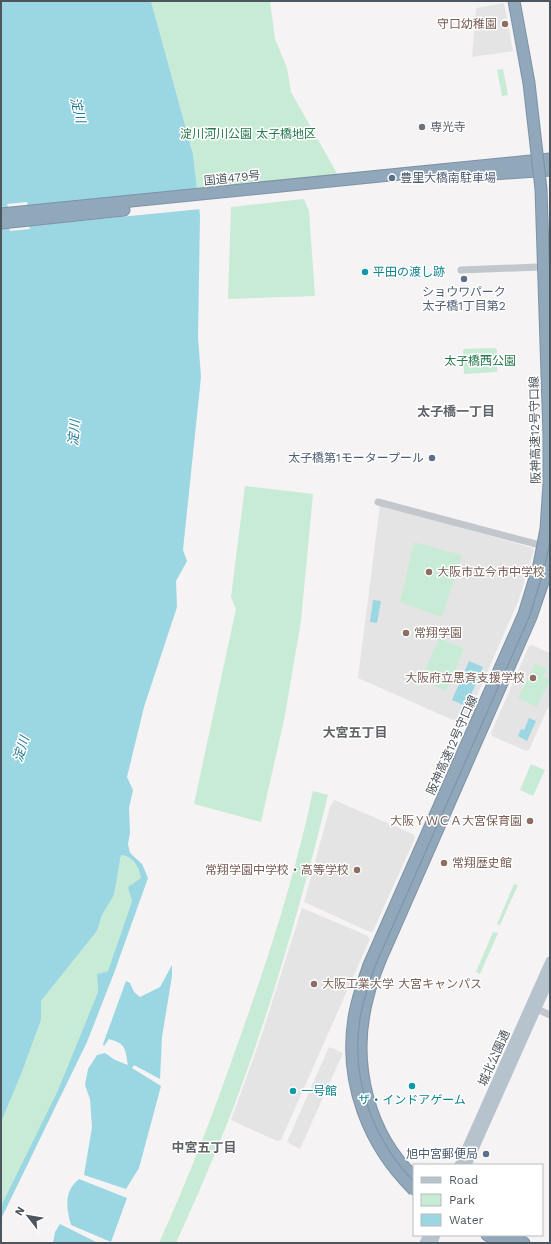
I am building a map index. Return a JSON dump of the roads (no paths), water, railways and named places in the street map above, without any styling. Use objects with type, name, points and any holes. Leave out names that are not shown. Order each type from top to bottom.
[{"type":"highway","name":"阪神高速12号守口線","points":[[413,1189],[384,1154],[364,1114],[357,1091],[353,1068],[352,1047],[354,1018],[369,965],[524,614],[539,565],[548,514],[549,444],[541,190],[529,83],[514,1]]},
{"type":"highway","points":[[522,1],[545,144],[550,217]]},
{"type":"highway","points":[[465,172],[514,162],[550,159]]},
{"type":"highway","points":[[465,172],[550,170]]},
{"type":"highway","name":"国道479号","points":[[1,214],[465,172]]},
{"type":"highway","name":"国道479号","points":[[1,223],[465,172]]},
{"type":"highway","name":"阪神高速12号守口線","points":[[413,1177],[385,1140],[375,1119],[367,1095],[360,1047],[366,1005],[377,968],[531,617],[543,582],[545,548]]},
{"type":"highway","points":[[489,1236],[505,1243]]},
{"type":"highway","points":[[508,1236],[524,1243]]},
{"type":"main road","name":"城北公園通","points":[[460,1164],[550,961]]},
{"type":"main road","name":"城北公園通","points":[[467,1164],[550,979]]},
{"type":"street","points":[[461,270],[539,267]]},
{"type":"street","points":[[378,502],[545,548]]},
{"type":"street","points":[[537,1009],[550,1015]]},
{"type":"water","name":"淀川","points":[[1,1],[151,1],[193,154],[200,215],[198,337],[201,377],[183,550],[187,561],[176,581],[177,607],[144,707],[127,777],[133,790],[129,808],[130,833],[128,844],[130,853],[142,864],[148,878],[114,973],[87,1042],[1,1219],[1,1206],[58,1090],[98,992],[97,974],[108,971],[132,901],[128,887],[141,878],[139,870],[133,860],[121,855],[114,895],[102,915],[97,931],[41,1001],[41,1020],[22,1072],[1,1122]]},
{"type":"water","points":[[373,600],[381,601],[377,623],[370,622]]},
{"type":"water","points":[[469,661],[483,667],[466,706],[452,700]]},
{"type":"water","points":[[529,718],[536,721],[527,741],[518,736],[521,729],[524,730]]},
{"type":"water","points":[[172,965],[172,976],[162,1037],[160,1079],[134,1065],[132,1068],[161,1086],[139,1168],[126,1189],[84,1175],[92,1127],[90,1099],[85,1085],[88,1069],[97,1055],[105,1053],[115,1060],[128,1065],[122,1045],[109,1039],[104,1046],[103,1044],[126,981],[130,983],[134,992],[140,997],[160,987]]},
{"type":"water","points":[[79,1179],[127,1198],[111,1242],[71,1225],[67,1206],[69,1194],[74,1184]]},
{"type":"water","points":[[60,1224],[98,1243],[53,1243],[55,1232]]},
{"type":"place","name":"守口幼稚園","points":[[505,24]]},
{"type":"place","name":"専光寺","points":[[422,127]]},
{"type":"place","name":"豊里大橋南駐車場","points":[[392,178]]},
{"type":"place","name":"平田の渡し跡","points":[[365,272]]},
{"type":"place","name":"ショウワパーク 太子橋1丁目第2","points":[[464,279]]},
{"type":"place","name":"太子橋第1モータープール","points":[[432,458]]},
{"type":"place","name":"大阪市立今市中学校","points":[[429,572]]},
{"type":"place","name":"常翔学園","points":[[406,633]]},
{"type":"place","name":"大阪府立思斉支援学校","points":[[533,678]]},
{"type":"place","name":"大阪ＹＷＣＡ大宮保育園","points":[[530,821]]},
{"type":"place","name":"常翔歴史館","points":[[444,863]]},
{"type":"place","name":"常翔学園中学校・高等学校","points":[[357,870]]},
{"type":"place","name":"大阪工業大学 大宮キャンパス","points":[[314,984]]},
{"type":"place","name":"ザ・インドアゲーム","points":[[412,1086]]},
{"type":"place","name":"一号館","points":[[293,1091]]},
{"type":"place","name":"旭中宮郵便局","points":[[486,1154]]},
{"type":"district","name":"太子橋一丁目","points":[[456,411]]},
{"type":"district","name":"大宮五丁目","points":[[355,732]]},
{"type":"district","name":"中宮五丁目","points":[[204,1147]]},
{"type":"park label","name":"淀川河川公園 太子橋地区","points":[[248,134]]},
{"type":"park label","name":"太子橋西公園","points":[[480,361]]}]
